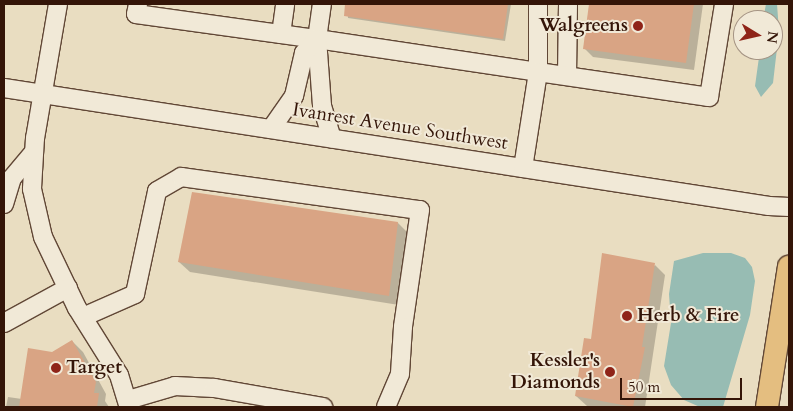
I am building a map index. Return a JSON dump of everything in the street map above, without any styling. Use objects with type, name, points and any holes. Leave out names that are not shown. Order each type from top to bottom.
[{"type":"main road","points":[[767,407],[789,267]]},
{"type":"street","points":[[58,4],[34,152],[32,189],[43,237],[83,317],[120,375],[128,403],[175,386],[214,388],[323,407]]},
{"type":"street","points":[[138,4],[136,14],[709,97],[724,4]]},
{"type":"street","points":[[281,34],[285,4]]},
{"type":"street","points":[[322,4],[316,39],[322,106],[332,138]]},
{"type":"street","points":[[523,168],[538,72],[538,4]]},
{"type":"street","points":[[566,76],[568,4]]},
{"type":"street","points":[[271,129],[294,96],[304,53],[316,39]]},
{"type":"street","name":"Ivanrest Avenue Southwest","points":[[4,88],[789,207]]},
{"type":"street","points":[[4,204],[12,178],[34,152]]},
{"type":"street","points":[[83,317],[135,294],[157,191],[181,177],[420,210],[403,327],[400,374],[386,407]]},
{"type":"street","points":[[4,323],[68,288]]},
{"type":"water","points":[[766,4],[777,4],[777,10],[765,10]]},
{"type":"water","points":[[759,60],[776,60],[773,83],[761,97],[755,86]]},
{"type":"water","points":[[703,253],[731,253],[745,258],[752,267],[755,281],[750,315],[723,407],[700,407],[684,400],[671,385],[664,366],[671,323],[669,294],[674,261]]},
{"type":"building","points":[[345,4],[508,4],[503,39],[344,16]]},
{"type":"building","name":"Walgreens","points":[[589,4],[694,4],[686,63],[583,49]]},
{"type":"building","points":[[192,192],[398,222],[389,296],[178,262]]},
{"type":"building","points":[[602,253],[655,263],[642,347],[645,347],[633,407],[575,396],[584,338],[591,339]]},
{"type":"building","name":"Target","points":[[72,340],[96,382],[94,393],[99,393],[97,407],[19,407],[28,348],[52,352]]},
{"type":"place","name":"Walgreens","points":[[638,26]]},
{"type":"place","name":"Herb & Fire","points":[[627,316]]},
{"type":"place","name":"Target","points":[[56,368]]},
{"type":"place","name":"Kessler's Diamonds","points":[[610,372]]}]
